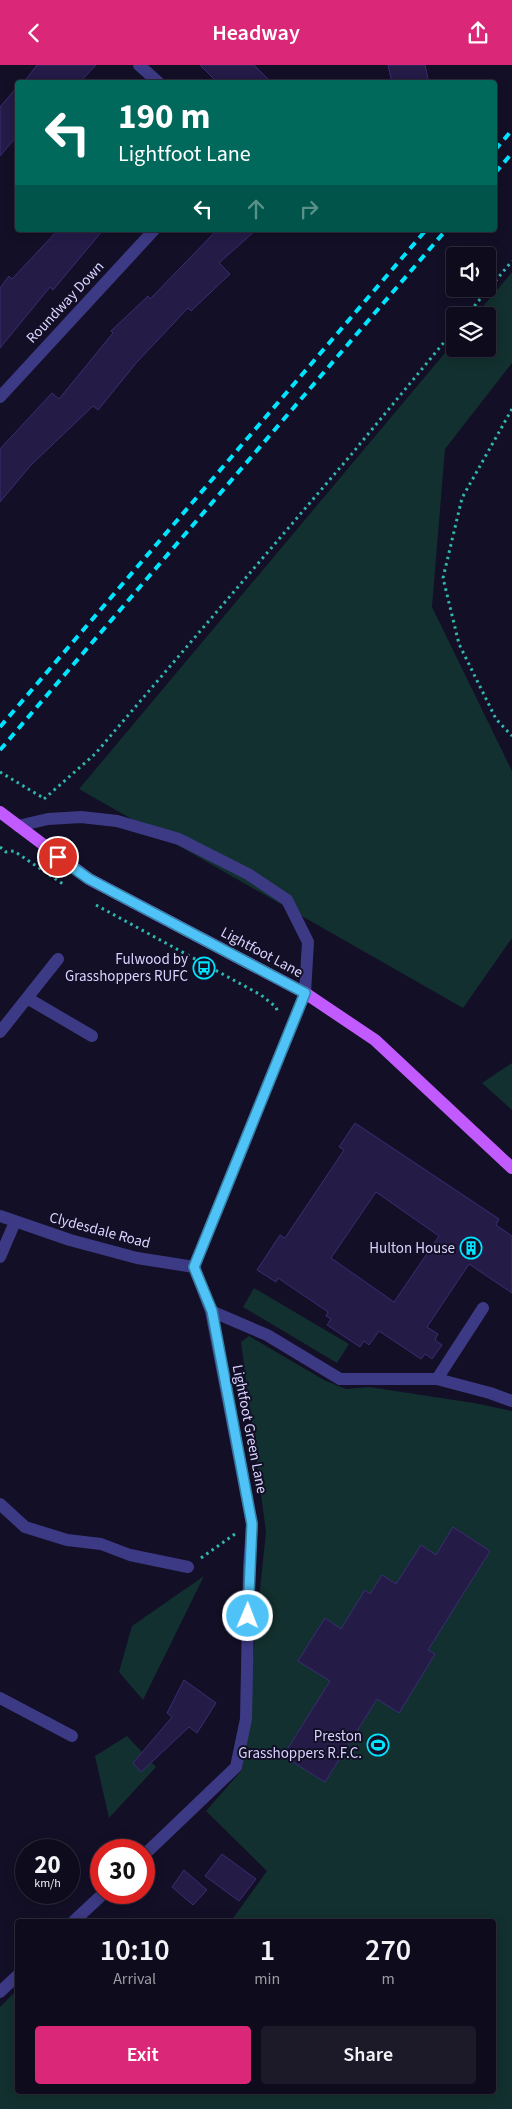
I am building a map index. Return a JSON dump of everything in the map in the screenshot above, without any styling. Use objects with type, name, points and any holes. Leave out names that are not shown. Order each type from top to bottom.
[{"type":"main road","name":"Lightfoot Lane","points":[[0,812],[89,879],[305,993],[375,1040],[512,1168]]},
{"type":"street","points":[[139,65],[155,80]]},
{"type":"street","name":"Roundway Down","points":[[0,397],[152,232]]},
{"type":"street","points":[[18,826],[48,819],[81,817],[117,821],[179,839],[248,874],[287,900],[308,942],[305,993],[194,1267]]},
{"type":"street","points":[[0,1033],[58,959]]},
{"type":"street","points":[[27,998],[92,1036]]},
{"type":"street","name":"Clydesdale Road","points":[[0,1216],[136,1258],[194,1267]]},
{"type":"street","points":[[0,1257],[15,1222]]},
{"type":"street","name":"Lightfoot Green Lane","points":[[155,1844],[236,1767],[246,1719],[249,1568],[252,1524],[212,1311],[194,1267]]},
{"type":"street","points":[[437,1379],[483,1308]]},
{"type":"street","points":[[212,1311],[267,1335],[340,1379],[437,1379],[512,1401]]},
{"type":"street","points":[[0,1504],[25,1527],[67,1540],[101,1544],[130,1555],[188,1567]]},
{"type":"street","points":[[0,1698],[72,1736]]},
{"type":"street","points":[[76,1919],[92,1904]]},
{"type":"street","points":[[0,1992],[15,1978]]},
{"type":"path","points":[[474,307],[512,261]]},
{"type":"path","points":[[44,799],[94,754],[350,456],[446,340]]},
{"type":"path","points":[[512,409],[462,498],[443,578],[459,644],[496,719],[512,736]]},
{"type":"path","points":[[0,772],[39,795]]},
{"type":"path","points":[[0,847],[6,852],[14,851],[64,884]]},
{"type":"path","points":[[89,901],[260,995],[276,1007],[281,1019]]},
{"type":"path","points":[[188,1567],[236,1533],[236,1543]]},
{"type":"green space","points":[[512,272],[512,363],[445,449],[432,607],[512,771],[512,938],[463,1008],[79,789],[446,352],[446,357],[496,357],[496,307],[483,307],[491,297],[496,297],[496,291]]},
{"type":"green space","points":[[512,1063],[512,1110],[482,1083]]},
{"type":"green space","points":[[254,1288],[349,1344],[337,1363],[243,1307]]},
{"type":"green space","name":"Preston Grasshoppers R.F.C.","points":[[249,1336],[324,1380],[346,1389],[369,1387],[474,1403],[512,1411],[512,2109],[0,2109],[0,2007],[15,1992],[15,2094],[496,2094],[496,1919],[232,1919],[267,1871],[206,1811],[241,1771],[266,1532],[241,1342]]},
{"type":"green space","points":[[204,1576],[143,1700],[119,1672],[132,1626]]},
{"type":"green space","points":[[127,1736],[156,1767],[109,1818],[95,1756]]},
{"type":"building","points":[[37,65],[96,65],[82,80],[25,80]]},
{"type":"building","points":[[200,65],[254,65],[269,80],[215,80]]},
{"type":"building","points":[[388,65],[425,65],[428,80],[391,80]]},
{"type":"building","points":[[15,90],[15,138],[0,156],[0,107]]},
{"type":"building","points":[[56,232],[101,232],[53,290],[50,287],[0,348],[0,288],[9,276],[12,279]]},
{"type":"building","points":[[215,232],[254,232],[219,263],[230,274],[191,311],[188,308],[137,362],[98,410],[93,406],[31,465],[0,502],[0,449],[52,393],[59,399],[113,333],[111,331],[148,296],[150,299]]},
{"type":"building","name":"Hulton House","points":[[355,1123],[499,1219],[496,1225],[512,1236],[512,1293],[469,1264],[427,1327],[438,1334],[435,1340],[442,1345],[432,1359],[425,1354],[421,1359],[379,1331],[369,1345],[364,1341],[360,1347],[327,1325],[331,1319],[326,1316],[328,1312],[278,1278],[276,1282],[257,1270],[280,1235],[285,1238],[344,1150],[339,1147]],"holes":[[[376,1192],[439,1236],[394,1302],[331,1258]]]},
{"type":"building","name":"Preston Grasshoppers R.F.C.","points":[[453,1527],[490,1551],[428,1650],[435,1654],[399,1713],[377,1699],[325,1782],[283,1756],[330,1681],[298,1661],[325,1618],[341,1629],[365,1590],[370,1594],[382,1575],[396,1584],[421,1545],[436,1555]]},
{"type":"building","points":[[184,1680],[216,1703],[197,1733],[189,1727],[141,1772],[133,1763],[172,1717],[167,1713]]},
{"type":"building","points":[[222,1854],[256,1879],[239,1901],[205,1876]]},
{"type":"building","points":[[184,1870],[207,1890],[193,1905],[172,1887]]},
{"type":"railway","points":[[497,148],[512,130]]},
{"type":"railway","points":[[497,171],[512,153]]},
{"type":"railway","points":[[0,727],[424,232]]},
{"type":"railway","points":[[0,750],[444,232]]},
{"type":"place","name":"Fulwood by Grasshoppers RUFC","points":[[204,968]]},
{"type":"place","name":"Hulton House","points":[[471,1248]]},
{"type":"place","name":"Preston Grasshoppers R.F.C.","points":[[378,1745]]},
{"type":"route","points":[[58,857],[89,879],[305,993],[194,1267],[212,1311],[252,1524],[248,1616]]}]
